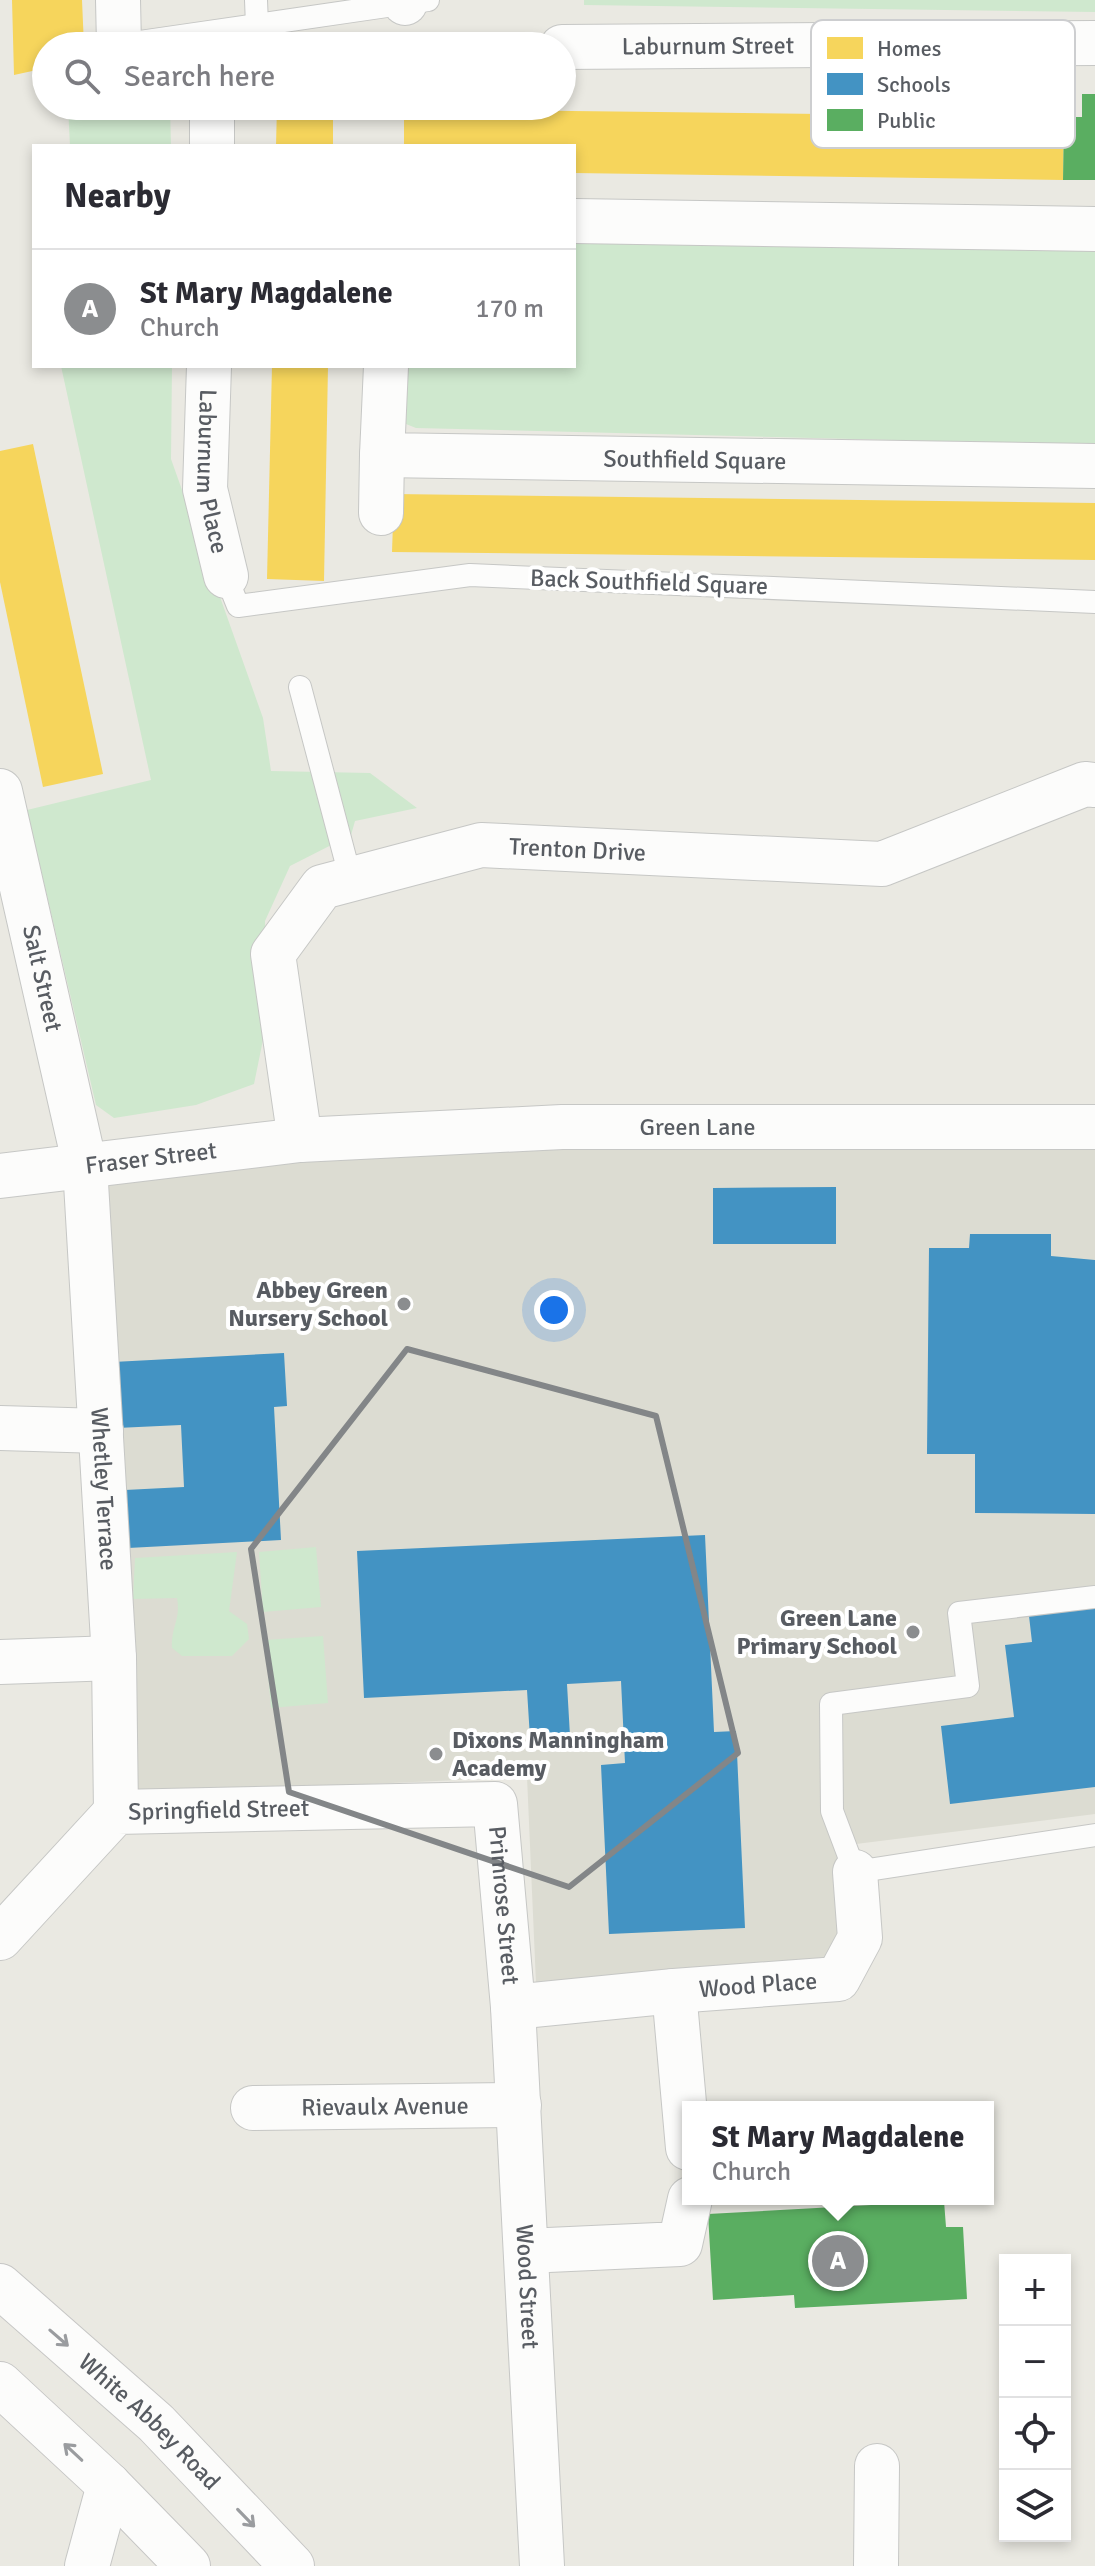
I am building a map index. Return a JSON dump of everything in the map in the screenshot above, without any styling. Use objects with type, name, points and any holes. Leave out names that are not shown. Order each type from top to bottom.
[{"type":"street","points":[[118,0],[119,32]]},
{"type":"street","name":"Laburnum Street","points":[[1075,43],[1095,43]]},
{"type":"street","name":"Laburnum Street","points":[[576,47],[811,45]]},
{"type":"street","points":[[212,120],[212,144]]},
{"type":"street","points":[[576,221],[1095,229]]},
{"type":"street","name":"Laburnum Place","points":[[209,368],[205,489],[226,576]]},
{"type":"street","points":[[381,513],[386,368]]},
{"type":"street","name":"Southfield Square","points":[[382,455],[1095,466]]},
{"type":"street","name":"Trenton Drive","points":[[300,1140],[273,954],[322,887],[481,845],[882,864],[1085,784],[1095,785]]},
{"type":"street","name":"Salt Street","points":[[0,791],[85,1166]]},
{"type":"street","name":"Green Lane","points":[[300,1140],[562,1127],[1095,1127]]},
{"type":"street","name":"Fraser Street","points":[[0,1176],[300,1140]]},
{"type":"street","name":"Whetley Terrace","points":[[85,1166],[114,1658],[116,1812]]},
{"type":"street","points":[[0,1428],[101,1431]]},
{"type":"street","points":[[0,1662],[114,1658]]},
{"type":"street","name":"Springfield Street","points":[[0,1938],[116,1812],[495,1804]]},
{"type":"street","name":"Primrose Street","points":[[495,1804],[513,2007]]},
{"type":"street","name":"Wood Place","points":[[513,2007],[838,1979],[860,1938],[855,1872]]},
{"type":"street","points":[[674,1991],[684,2101]]},
{"type":"street","name":"Wood Street","points":[[513,2007],[542,2566]]},
{"type":"street","name":"Rievaulx Avenue","points":[[253,2108],[519,2105]]},
{"type":"street","points":[[526,2251],[680,2244],[689,2205]]},
{"type":"street","name":"White Abbey Road","points":[[0,2286],[156,2423],[292,2566]]},
{"type":"street","points":[[0,2384],[109,2485],[188,2566]]},
{"type":"street","points":[[876,2566],[877,2466]]},
{"type":"street","points":[[87,2566],[109,2485]]},
{"type":"lane","points":[[256,0],[257,25]]},
{"type":"lane","points":[[209,32],[413,1]]},
{"type":"lane","name":"Back Southfield Square","points":[[226,576],[238,606],[470,575],[1095,602]]},
{"type":"lane","points":[[300,687],[351,880]]},
{"type":"lane","points":[[1095,1597],[959,1613],[968,1686],[831,1704],[832,1811],[855,1872],[1095,1835]]},
{"type":"highlighted area","points":[[407,1349],[656,1416],[738,1753],[569,1887],[289,1792],[251,1549]]},
{"type":"shaded area","points":[[688,1141],[1095,1141],[1095,1814],[840,1846],[842,1920],[829,1972],[536,1983],[527,1777],[138,1794],[101,1183],[306,1158]]},
{"type":"green space","points":[[584,0],[1095,0],[1095,12],[584,5]]},
{"type":"green space","points":[[69,120],[170,120],[171,144],[70,144]]},
{"type":"green space","points":[[576,234],[1095,242],[1095,445],[416,428],[406,424],[408,368],[576,368]]},
{"type":"green space","points":[[61,368],[172,368],[171,459],[263,718],[271,771],[370,773],[417,808],[355,821],[351,835],[290,866],[265,921],[266,1025],[254,1084],[196,1105],[114,1118],[96,1105],[27,810],[151,780]]},
{"type":"green space","points":[[316,1547],[321,1607],[263,1612],[259,1552]]},
{"type":"green space","points":[[237,1552],[229,1611],[247,1624],[249,1639],[232,1656],[182,1656],[172,1648],[177,1598],[133,1599],[135,1558]]},
{"type":"green space","points":[[323,1636],[328,1703],[271,1708],[265,1640]]},
{"type":"building: Homes","points":[[12,0],[82,0],[83,32],[32,32],[32,71],[14,75]]},
{"type":"building: Homes","points":[[576,111],[811,114],[811,148],[1064,148],[1063,180],[576,173],[576,144],[404,144],[404,120],[576,120]]},
{"type":"building: Homes","points":[[277,120],[333,120],[333,144],[276,144]]},
{"type":"building: Homes","points":[[272,368],[328,368],[324,581],[267,579]]},
{"type":"building: Homes","points":[[33,444],[103,774],[43,787],[0,582],[0,451]]},
{"type":"building: Homes","points":[[394,494],[1095,503],[1095,560],[392,552]]},
{"type":"building: Schools","points":[[836,1187],[836,1244],[713,1244],[713,1188]]},
{"type":"building: Schools","points":[[970,1234],[1051,1234],[1051,1256],[1095,1260],[1095,1514],[975,1513],[975,1454],[927,1454],[929,1248],[969,1248]]},
{"type":"building: Schools","points":[[284,1353],[287,1406],[274,1407],[281,1540],[128,1548],[125,1490],[184,1487],[181,1425],[117,1428],[113,1362]]},
{"type":"building: Schools","points":[[705,1535],[714,1732],[736,1731],[745,1928],[609,1934],[601,1765],[625,1763],[621,1681],[567,1684],[570,1736],[530,1738],[527,1690],[364,1698],[357,1551]]},
{"type":"building: Schools","points":[[1095,1608],[1095,1787],[950,1804],[941,1726],[1014,1717],[1005,1645],[1032,1642],[1029,1616]]},
{"type":"building: Public","points":[[1082,94],[1095,94],[1095,180],[1063,180],[1064,148],[1075,148],[1075,117],[1082,117]]},
{"type":"building: Public","points":[[871,2205],[944,2205],[946,2227],[963,2227],[967,2299],[795,2308],[794,2295],[713,2300],[708,2214]]},
{"type":"place","name":"Abbey Green Nursery School","points":[[404,1304]]},
{"type":"place","name":"Green Lane Primary School","points":[[913,1632]]},
{"type":"place","name":"Dixons Manningham Academy","points":[[436,1754]]},
{"type":"place","name":"St Mary Magdalene","points":[[838,2261]]}]
